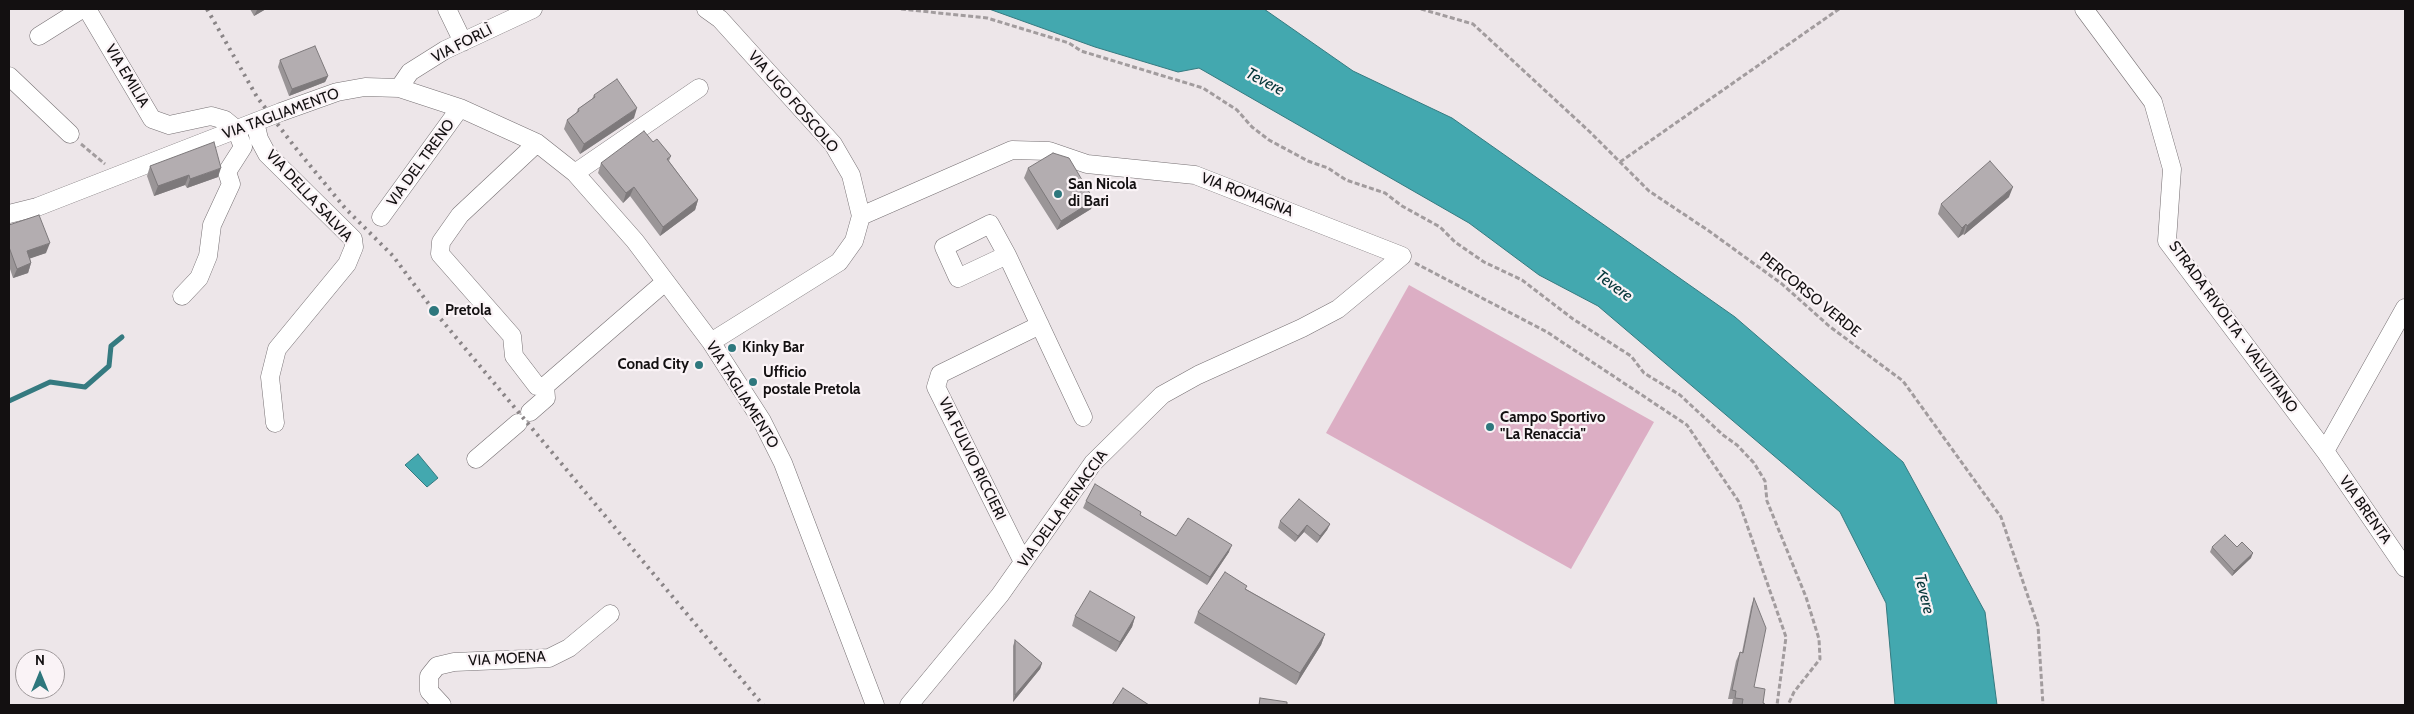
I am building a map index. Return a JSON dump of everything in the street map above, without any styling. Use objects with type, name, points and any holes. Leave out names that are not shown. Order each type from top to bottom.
[{"type":"street","points":[[39,36],[82,9]]},
{"type":"street","name":"VIA EMILIA","points":[[87,9],[152,119],[169,125],[211,116],[225,120],[236,129]]},
{"type":"street","points":[[447,9],[463,42]]},
{"type":"street","name":"VIA FORLÌ","points":[[399,88],[410,72],[445,50],[533,9]]},
{"type":"street","name":"VIA UGO FOSCOLO","points":[[706,9],[720,19],[833,144],[851,175],[861,216],[854,240],[839,262],[711,342]]},
{"type":"street","name":"STRADA RIVOLTA - VALVITIANO","points":[[2084,9],[2153,102],[2172,169],[2167,241],[2325,451]]},
{"type":"street","points":[[9,76],[70,134]]},
{"type":"street","name":"VIA TAGLIAMENTO","points":[[9,214],[38,207],[236,129],[338,92],[365,87],[399,88],[460,108],[537,144],[575,173],[634,241],[711,342],[762,422],[783,463],[875,705]]},
{"type":"street","points":[[575,173],[698,88]]},
{"type":"street","name":"VIA DEL TRENO","points":[[381,217],[460,108]]},
{"type":"street","name":"VIA DELLA SALVIA","points":[[255,122],[259,139],[267,154],[353,238],[354,247],[347,264],[278,349],[270,377],[275,423]]},
{"type":"street","points":[[182,296],[199,278],[208,256],[212,225],[231,184],[228,172],[243,147],[236,129]]},
{"type":"street","points":[[537,144],[460,215],[441,242],[440,254],[512,336],[514,356],[537,386],[545,386],[665,282]]},
{"type":"street","name":"VIA ROMAGNA","points":[[861,216],[1012,150],[1049,151],[1087,164],[1195,175],[1402,256]]},
{"type":"street","points":[[1007,255],[1083,417]]},
{"type":"street","name":"VIA DELLA RENACCIA","points":[[909,705],[1000,595],[1093,463],[1162,396],[1198,375],[1302,328],[1338,309],[1402,256]]},
{"type":"street","points":[[2325,451],[2405,308]]},
{"type":"street","name":"VIA FULVIO RICCIERI","points":[[1023,562],[936,387],[940,374],[1040,325]]},
{"type":"street","points":[[476,459],[546,398],[545,386]]},
{"type":"street","name":"VIA BRENTA","points":[[2325,451],[2405,568]]},
{"type":"street","name":"VIA MOENA","points":[[442,705],[429,690],[429,676],[437,666],[454,662],[550,658],[569,648],[610,614]]},
{"type":"path","points":[[901,9],[987,18],[1069,43],[1081,51],[1203,88],[1237,110],[1252,127],[1269,140],[1308,161],[1328,168],[1346,180],[1385,193],[1402,206],[1440,226],[1455,242],[1484,262],[1522,280],[1573,319],[1631,356],[1644,373],[1680,395],[1723,435],[1737,445],[1754,462],[1765,480],[1767,501],[1806,597],[1819,640],[1820,660],[1794,692],[1788,705]]},
{"type":"path","name":"PERCORSO VERDE","points":[[1421,9],[1473,24],[1590,132],[1649,191],[1709,231],[1782,284],[1828,326],[1903,381],[2002,517],[2038,626],[2043,705]]},
{"type":"path","points":[[1620,162],[1839,9]]},
{"type":"path","points":[[70,134],[107,166]]},
{"type":"path","points":[[1402,256],[1547,332],[1687,425],[1739,502],[1786,637],[1777,705]]},
{"type":"shaded area","name":"Campo Sportivo \"La Renaccia\"","points":[[1409,285],[1654,422],[1571,569],[1326,433]]},
{"type":"water","name":"Tevere","points":[[989,9],[1264,9],[1353,71],[1452,118],[1735,317],[1903,462],[1985,612],[1997,705],[1895,705],[1886,603],[1840,512],[1598,306],[1539,275],[1469,223],[1199,68],[1178,72],[1095,47]]},
{"type":"water","points":[[418,454],[438,478],[427,487],[405,465]]},
{"type":"building","points":[[315,46],[328,76],[292,89],[280,60]]},
{"type":"building","points":[[617,79],[637,108],[584,144],[567,120],[579,111],[578,109],[595,97],[594,95]]},
{"type":"building","points":[[644,131],[653,142],[657,139],[671,156],[667,159],[698,200],[663,227],[634,187],[626,193],[601,163]]},
{"type":"building","points":[[214,142],[221,168],[190,179],[189,175],[158,186],[150,166]]},
{"type":"building","name":"San Nicola di Bari","points":[[1053,153],[1069,158],[1094,200],[1061,221],[1028,168]]},
{"type":"building","points":[[1990,161],[2013,187],[1967,226],[1966,224],[1962,228],[1941,204]]},
{"type":"building","points":[[39,215],[50,243],[27,251],[31,263],[17,269],[9,247],[9,225]]},
{"type":"building","points":[[1095,484],[1141,512],[1140,515],[1176,536],[1188,518],[1232,545],[1210,577],[1086,501]]},
{"type":"building","points":[[1299,499],[1330,524],[1320,536],[1307,525],[1298,536],[1280,521]]},
{"type":"building","points":[[2225,535],[2237,547],[2242,542],[2253,553],[2234,571],[2212,547]]},
{"type":"building","points":[[1225,572],[1247,586],[1245,589],[1325,634],[1300,673],[1198,612]]},
{"type":"building","points":[[1090,591],[1135,617],[1120,642],[1075,616]]},
{"type":"building","points":[[1754,598],[1766,628],[1754,687],[1765,689],[1763,703],[1765,705],[1742,705],[1743,699],[1735,698],[1736,691],[1732,690],[1740,652],[1743,653]]},
{"type":"building","points":[[1015,640],[1042,663],[1015,695]]},
{"type":"building","points":[[1123,688],[1149,705],[1112,705]]},
{"type":"building","points":[[1260,698],[1287,702],[1287,705],[1259,705]]},
{"type":"waterway","points":[[9,401],[50,382],[85,387],[109,366],[111,346],[122,337]]},
{"type":"railway","points":[[207,9],[257,97],[294,146],[345,208],[393,256],[434,311],[763,705]]},
{"type":"place","name":"San Nicola di Bari","points":[[1058,194]]},
{"type":"place","name":"Pretola","points":[[434,311]]},
{"type":"place","name":"Kinky Bar","points":[[732,348]]},
{"type":"place","name":"Conad City","points":[[699,365]]},
{"type":"place","name":"Ufficio postale Pretola","points":[[753,382]]},
{"type":"place","name":"Campo Sportivo \"La Renaccia\"","points":[[1490,427]]}]
